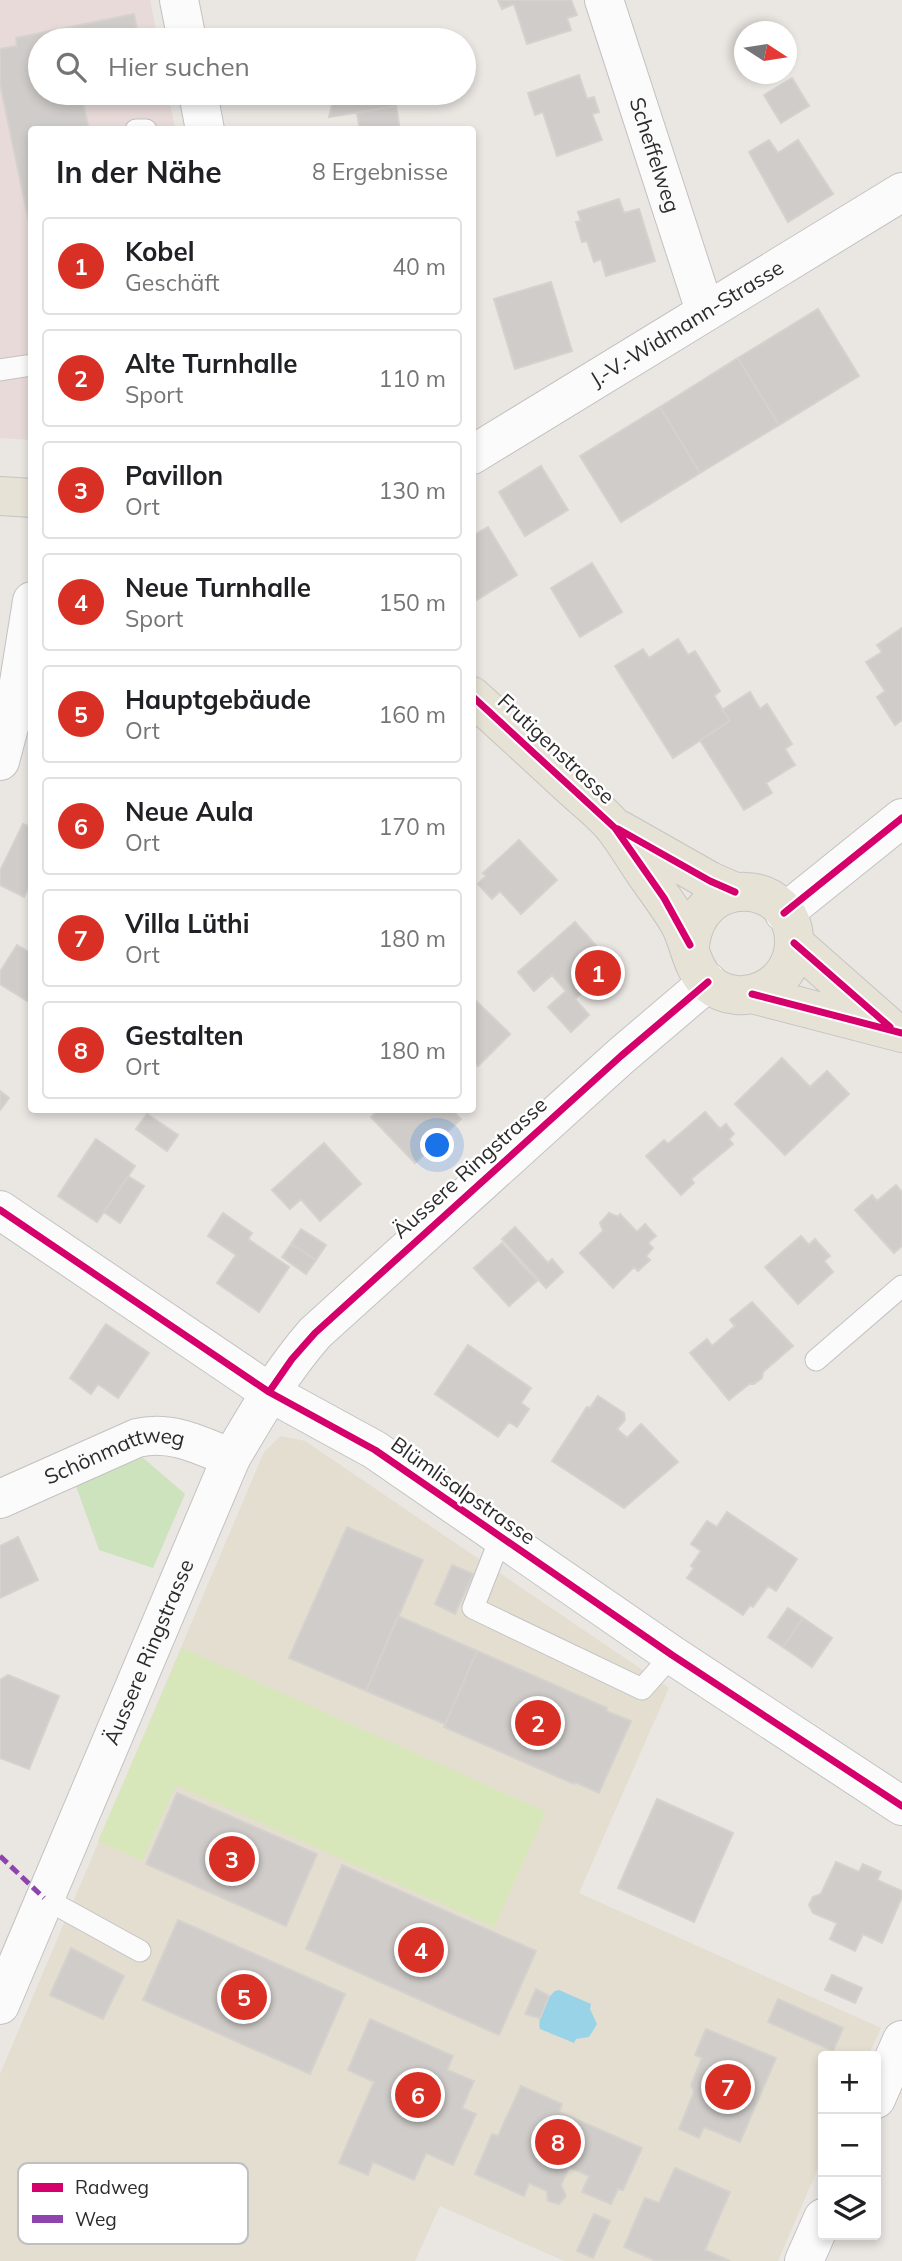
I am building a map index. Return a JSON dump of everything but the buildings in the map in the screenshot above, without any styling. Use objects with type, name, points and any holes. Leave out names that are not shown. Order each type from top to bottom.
[{"type":"main road","points":[[0,496],[28,498]]},
{"type":"main road","name":"Frutigenstrasse","points":[[476,700],[615,828],[664,898],[690,945]]},
{"type":"main road","name":"Frutigenstrasse","points":[[615,828],[710,881],[735,891]]},
{"type":"main road","points":[[735,891],[749,891],[775,902],[789,928],[897,1031],[752,995],[728,994],[708,982],[695,966],[690,945],[695,920],[702,909],[712,901],[735,891]]},
{"type":"main road","points":[[752,995],[766,990],[782,976],[792,957],[789,928]]},
{"type":"street","points":[[179,0],[185,28]]},
{"type":"street","name":"Scheffelweg","points":[[604,0],[705,311]]},
{"type":"street","points":[[200,105],[204,126]]},
{"type":"street","name":"J.-V.-Widmann-Strasse","points":[[476,453],[902,192]]},
{"type":"street","points":[[0,761],[16,701],[28,626]]},
{"type":"street","points":[[789,928],[902,818]]},
{"type":"street","name":"Äussere Ringstrasse","points":[[0,2005],[231,1458],[292,1359],[314,1333],[621,1056],[708,982]]},
{"type":"street","name":"Blümlisalpstrasse","points":[[0,1210],[270,1392],[375,1450],[500,1539],[902,1806]]},
{"type":"street","name":"Schönmattweg","points":[[0,1499],[137,1438],[151,1435],[187,1440],[231,1458]]},
{"type":"street","points":[[881,2088],[902,2040]]},
{"type":"street","points":[[804,2261],[818,2229]]},
{"type":"lane","points":[[0,370],[28,366]]},
{"type":"lane","points":[[816,1360],[902,1286]]},
{"type":"lane","points":[[500,1539],[473,1608],[642,1689],[672,1655]]},
{"type":"lane","points":[[44,1898],[140,1951]]},
{"type":"shaded area","points":[[0,0],[150,0],[156,28],[28,28],[28,105],[170,105],[174,126],[28,126],[28,440],[0,438]]},
{"type":"shaded area","points":[[281,1436],[305,1441],[669,1688],[579,1893],[881,2028],[870,2051],[818,2051],[818,2169],[778,2261],[564,2261],[440,2206],[415,2261],[0,2261],[0,2074],[264,1452]]},
{"type":"green space","points":[[142,1457],[185,1494],[153,1568],[99,1550],[76,1486]]},
{"type":"green space","points":[[182,1648],[546,1812],[494,1927],[176,1785],[142,1861],[98,1841]]},
{"type":"water","points":[[559,1990],[591,2004],[590,2009],[597,2024],[589,2037],[576,2039],[574,2043],[540,2029],[541,2014],[546,2003],[555,1991]]},
{"type":"marked path","points":[[0,1856],[44,1898]]},
{"type":"cycle path","points":[[476,700],[615,828],[664,898],[690,945]]},
{"type":"cycle path","points":[[784,913],[902,818]]},
{"type":"cycle path","points":[[618,829],[710,881],[735,892]]},
{"type":"cycle path","points":[[794,943],[890,1027]]},
{"type":"cycle path","points":[[269,1392],[292,1359],[315,1333],[621,1056],[708,982]]},
{"type":"cycle path","points":[[752,994],[902,1033]]},
{"type":"cycle path","points":[[0,1210],[269,1392],[375,1450],[672,1655],[902,1806]]},
{"type":"place","name":"Kobel","points":[[598,973]]},
{"type":"place","name":"Alte Turnhalle","points":[[538,1723]]},
{"type":"place","name":"Pavillon","points":[[232,1859]]},
{"type":"place","name":"Neue Turnhalle","points":[[421,1950]]},
{"type":"place","name":"Hauptgebäude","points":[[244,1997]]},
{"type":"place","name":"Villa Lüthi","points":[[728,2087]]},
{"type":"place","name":"Neue Aula","points":[[418,2095]]},
{"type":"place","name":"Gestalten","points":[[558,2142]]}]
